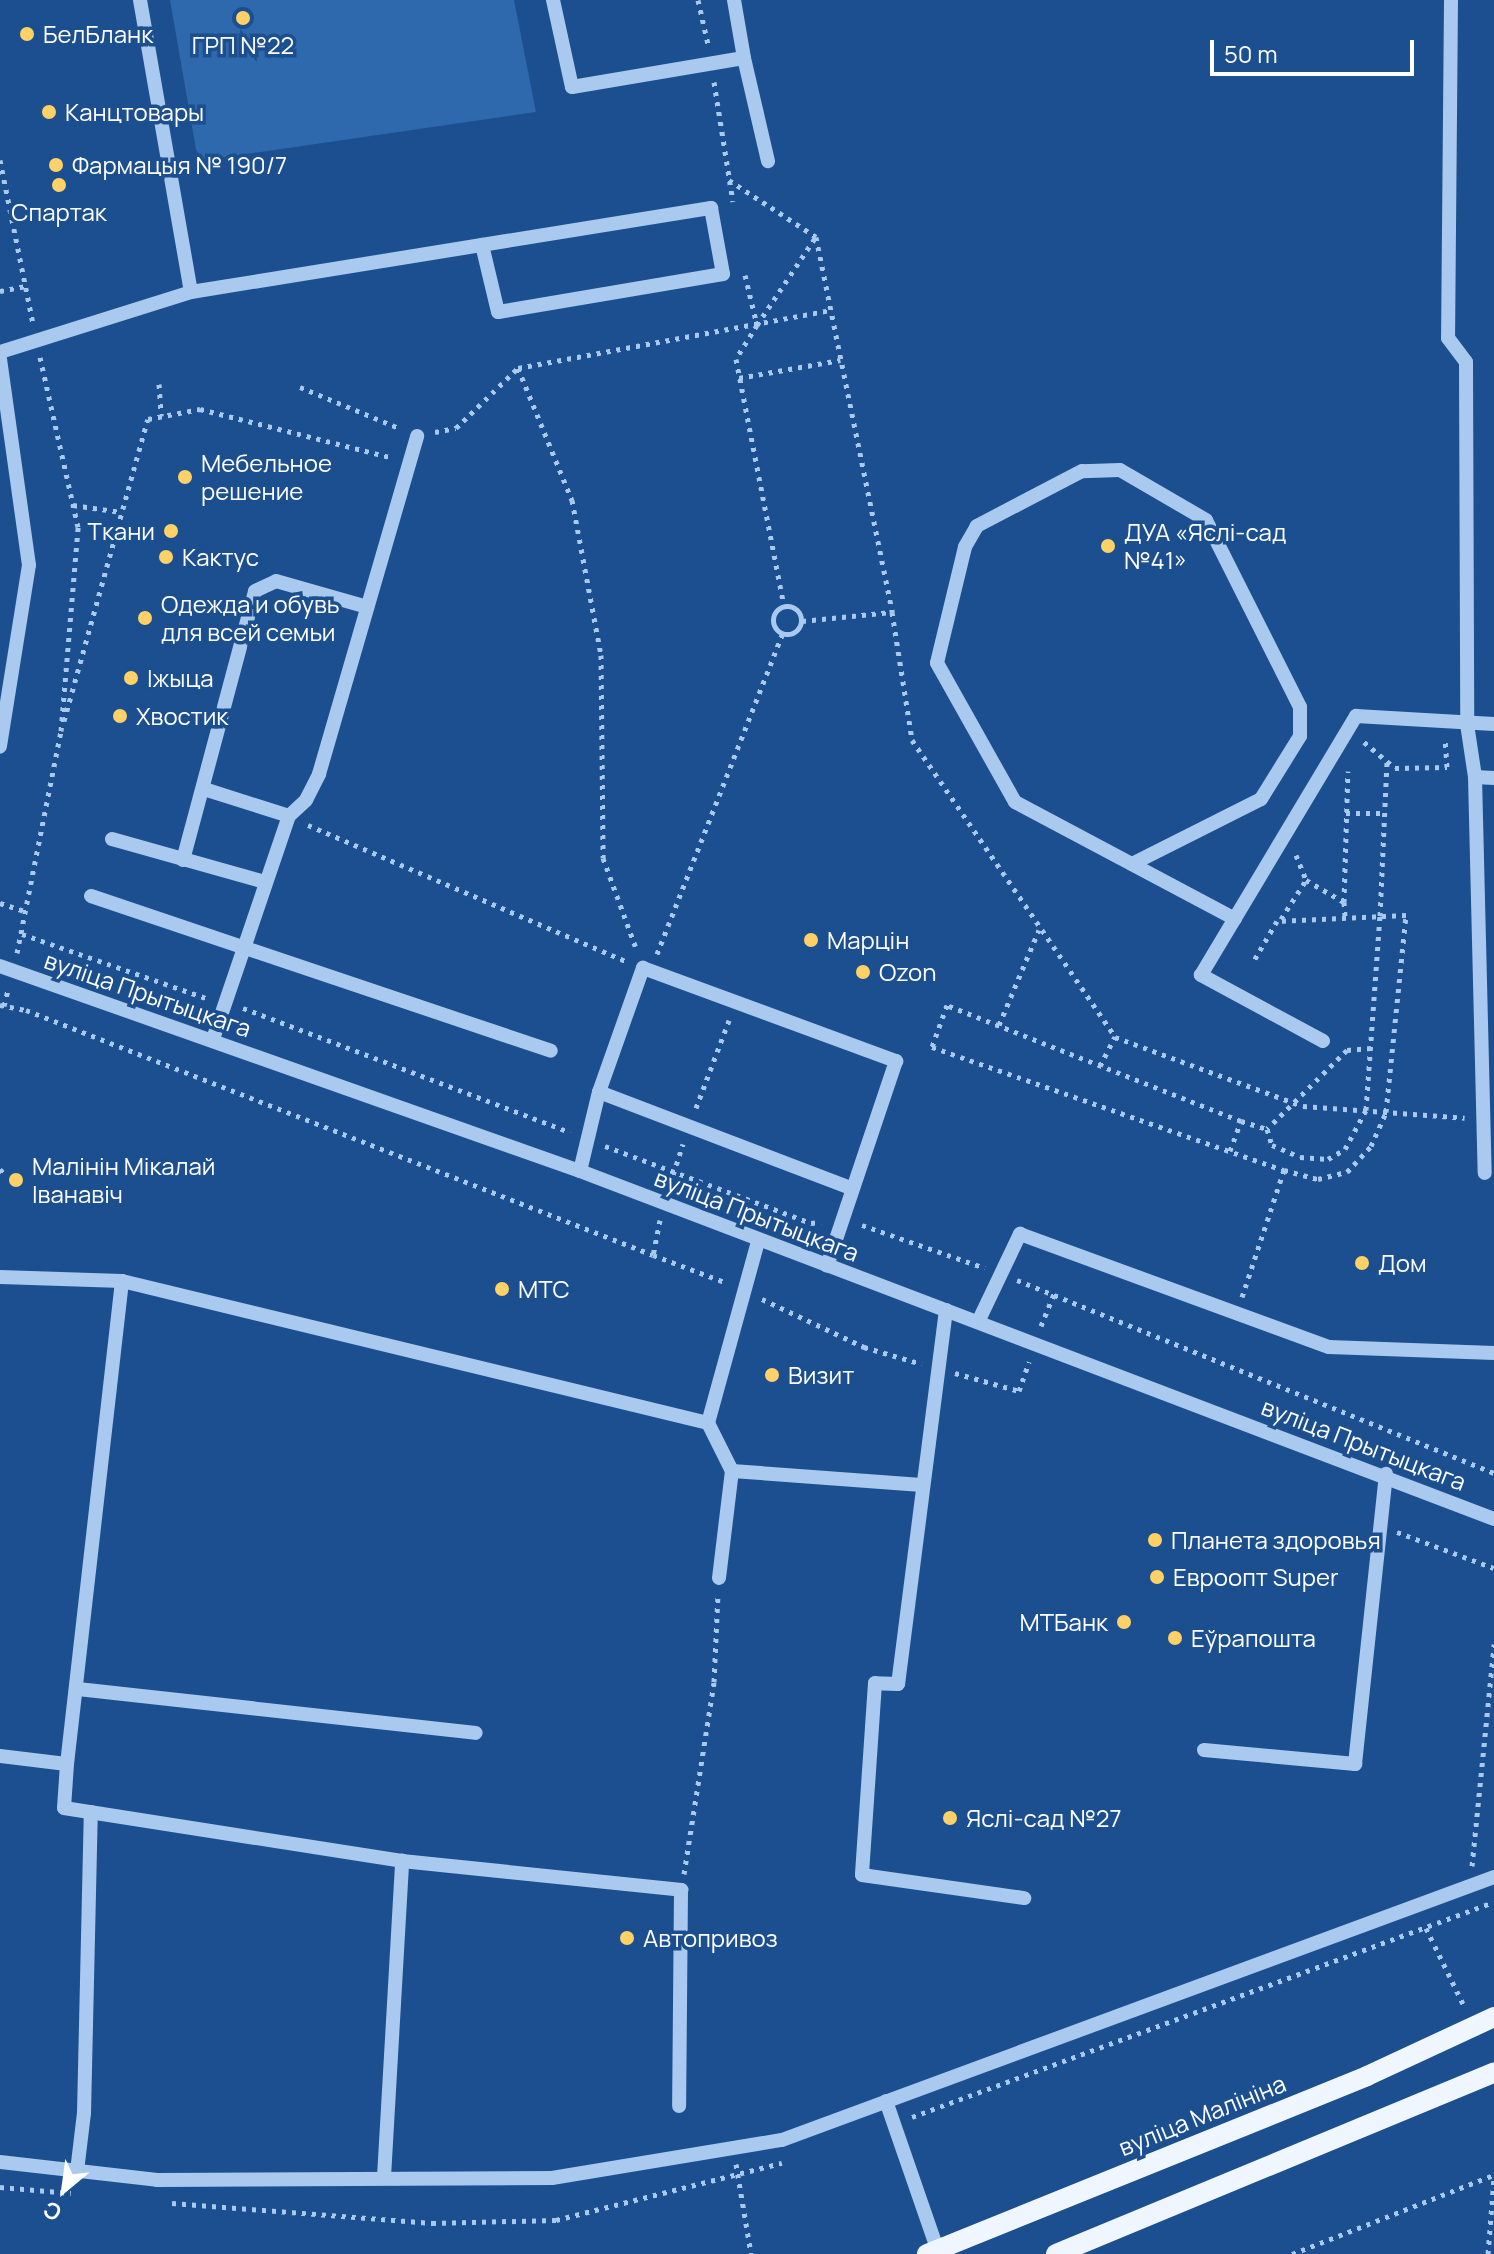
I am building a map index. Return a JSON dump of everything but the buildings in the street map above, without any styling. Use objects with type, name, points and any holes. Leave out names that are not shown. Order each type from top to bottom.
[{"type":"main road","name":"вуліца Малініна","points":[[932,2253],[1367,2076],[1494,2017]]},
{"type":"main road","points":[[1056,2254],[1494,2073]]},
{"type":"street","points":[[140,0],[191,292]]},
{"type":"street","points":[[553,0],[572,87],[712,66],[744,58]]},
{"type":"street","points":[[734,0],[768,161]]},
{"type":"street","points":[[1451,0],[1448,338],[1466,362],[1467,724],[1475,777],[1489,1100],[1485,1120],[1485,1173]]},
{"type":"street","points":[[0,352],[191,292],[711,208],[723,274],[498,312],[482,245]]},
{"type":"street","points":[[0,359],[29,565],[0,747]]},
{"type":"street","points":[[213,1039],[289,816],[306,800],[319,774],[417,436]]},
{"type":"street","points":[[1132,864],[1261,799],[1300,736],[1300,707],[1206,520],[1120,470],[1082,471],[977,526],[965,547],[937,663],[1015,802],[1235,919]]},
{"type":"street","points":[[183,860],[255,591],[276,581],[367,607]]},
{"type":"street","points":[[1323,1041],[1201,975],[1356,716],[1494,724]]},
{"type":"street","points":[[1475,777],[1494,778]]},
{"type":"street","points":[[204,789],[289,816]]},
{"type":"street","points":[[112,839],[265,882]]},
{"type":"street","points":[[91,896],[551,1051]]},
{"type":"street","name":"вуліца Прытыцкага","points":[[0,966],[580,1171],[758,1241],[1386,1474],[1494,1519]]},
{"type":"street","points":[[580,1171],[590,1140],[599,1092],[647,969],[896,1061],[827,1266]]},
{"type":"street","points":[[599,1092],[851,1188]]},
{"type":"street","points":[[978,1322],[1020,1234],[1329,1347],[1494,1353]]},
{"type":"street","points":[[719,1578],[732,1471],[708,1423],[758,1241]]},
{"type":"street","points":[[0,1277],[122,1281],[708,1423]]},
{"type":"street","points":[[122,1281],[64,1808],[402,1861],[681,1890],[679,2106]]},
{"type":"street","points":[[946,1310],[921,1485],[898,1684],[875,1683],[862,1875],[1024,1898]]},
{"type":"street","points":[[732,1471],[921,1485]]},
{"type":"street","points":[[1204,1750],[1355,1764],[1386,1474]]},
{"type":"street","points":[[78,1689],[476,1733]]},
{"type":"street","points":[[0,1756],[67,1764]]},
{"type":"street","points":[[77,2171],[84,2113],[91,1812]]},
{"type":"street","points":[[384,2177],[402,1861]]},
{"type":"street","points":[[0,2162],[157,2180],[552,2178],[782,2140],[1494,1877]]},
{"type":"street","points":[[886,2101],[932,2253]]},
{"type":"path","points":[[698,0],[712,66],[734,209]]},
{"type":"path","points":[[729,180],[816,237],[892,612],[912,740],[1115,1037],[1294,1103],[1485,1120]]},
{"type":"path","points":[[784,606],[736,359],[816,237]]},
{"type":"path","points":[[744,269],[757,325]]},
{"type":"path","points":[[0,291],[25,286]]},
{"type":"path","points":[[456,428],[518,368],[832,310]]},
{"type":"path","points":[[739,378],[840,360]]},
{"type":"path","points":[[518,368],[572,500],[601,655],[603,858],[647,969]]},
{"type":"path","points":[[159,384],[161,416]]},
{"type":"path","points":[[300,387],[417,436]]},
{"type":"path","points":[[61,731],[148,419],[200,409],[409,462]]},
{"type":"path","points":[[73,505],[121,512]]},
{"type":"path","points":[[784,606],[797,610],[802,621]]},
{"type":"path","points":[[783,633],[773,619],[784,606]]},
{"type":"path","points":[[802,621],[892,612]]},
{"type":"path","points":[[783,633],[796,631],[802,621]]},
{"type":"path","points":[[647,969],[783,633]]},
{"type":"path","points":[[1364,742],[1395,768],[1447,767],[1445,732]]},
{"type":"path","points":[[1353,750],[1374,733]]},
{"type":"path","points":[[1341,773],[1348,759],[1345,918]]},
{"type":"path","points":[[1267,1129],[1272,1145],[1300,1157],[1328,1159],[1345,1149],[1366,1110],[1387,761]]},
{"type":"path","points":[[1346,813],[1385,813]]},
{"type":"path","points":[[289,816],[647,969]]},
{"type":"path","points":[[1303,843],[1295,857],[1306,880],[1344,902]]},
{"type":"path","points":[[1253,962],[1306,880]]},
{"type":"path","points":[[0,903],[25,911]]},
{"type":"path","points":[[1267,1129],[947,1005],[932,1047],[1284,1170],[1318,1179],[1347,1172],[1371,1146],[1386,1112],[1406,915],[1281,920]]},
{"type":"path","points":[[999,1025],[1039,930]]},
{"type":"path","points":[[22,934],[191,996],[224,1001],[811,1223],[841,1220],[882,1229],[1494,1473]]},
{"type":"path","points":[[674,1172],[735,1000]]},
{"type":"path","points":[[0,1005],[26,1010],[653,1255]]},
{"type":"path","points":[[1100,1066],[1115,1037]]},
{"type":"path","points":[[1267,1129],[1347,1050],[1371,1048]]},
{"type":"path","points":[[1230,1151],[1241,1121]]},
{"type":"path","points":[[0,1169],[5,1175]]},
{"type":"path","points":[[1236,1313],[1284,1170]]},
{"type":"path","points":[[1381,1526],[1494,1568]]},
{"type":"path","points":[[681,1890],[714,1682],[719,1578]]},
{"type":"path","points":[[1465,1913],[1494,1644]]},
{"type":"path","points":[[1426,1928],[1474,2026]]},
{"type":"path","points":[[732,2148],[751,2254]]},
{"type":"path","points":[[1292,2254],[1494,2176],[1488,2254]]},
{"type":"shaded area","points":[[170,0],[514,0],[536,112],[198,161]]},
{"type":"place","name":"ГРП №22","points":[[243,18]]},
{"type":"place","name":"БелБланк","points":[[27,34]]},
{"type":"place","name":"Канцтовары","points":[[49,112]]},
{"type":"place","name":"Фармацыя № 190/7","points":[[56,165]]},
{"type":"place","name":"Спартак","points":[[59,185]]},
{"type":"place","name":"Мебельное решение","points":[[185,477]]},
{"type":"place","name":"Ткани","points":[[171,531]]},
{"type":"place","name":"ДУА «Яслі-сад №41»","points":[[1108,546]]},
{"type":"place","name":"Кактус","points":[[166,557]]},
{"type":"place","name":"Одежда и обувь для всей семьи","points":[[145,618]]},
{"type":"place","name":"Іжыца","points":[[131,678]]},
{"type":"place","name":"Хвостик","points":[[120,716]]},
{"type":"place","name":"Марцін","points":[[811,940]]},
{"type":"place","name":"Ozon","points":[[863,972]]},
{"type":"place","name":"Малінін Мікалай Іванавіч","points":[[16,1180]]},
{"type":"place","name":"Дом","points":[[1362,1263]]},
{"type":"place","name":"МТС","points":[[502,1289]]},
{"type":"place","name":"Визит","points":[[772,1375]]},
{"type":"place","name":"Планета здоровья","points":[[1155,1540]]},
{"type":"place","name":"Евроопт Super","points":[[1157,1577]]},
{"type":"place","name":"МТБанк","points":[[1124,1622]]},
{"type":"place","name":"Еўрапошта","points":[[1175,1638]]},
{"type":"place","name":"Яслі-сад №27","points":[[950,1818]]},
{"type":"place","name":"Автопривоз","points":[[627,1938]]}]
